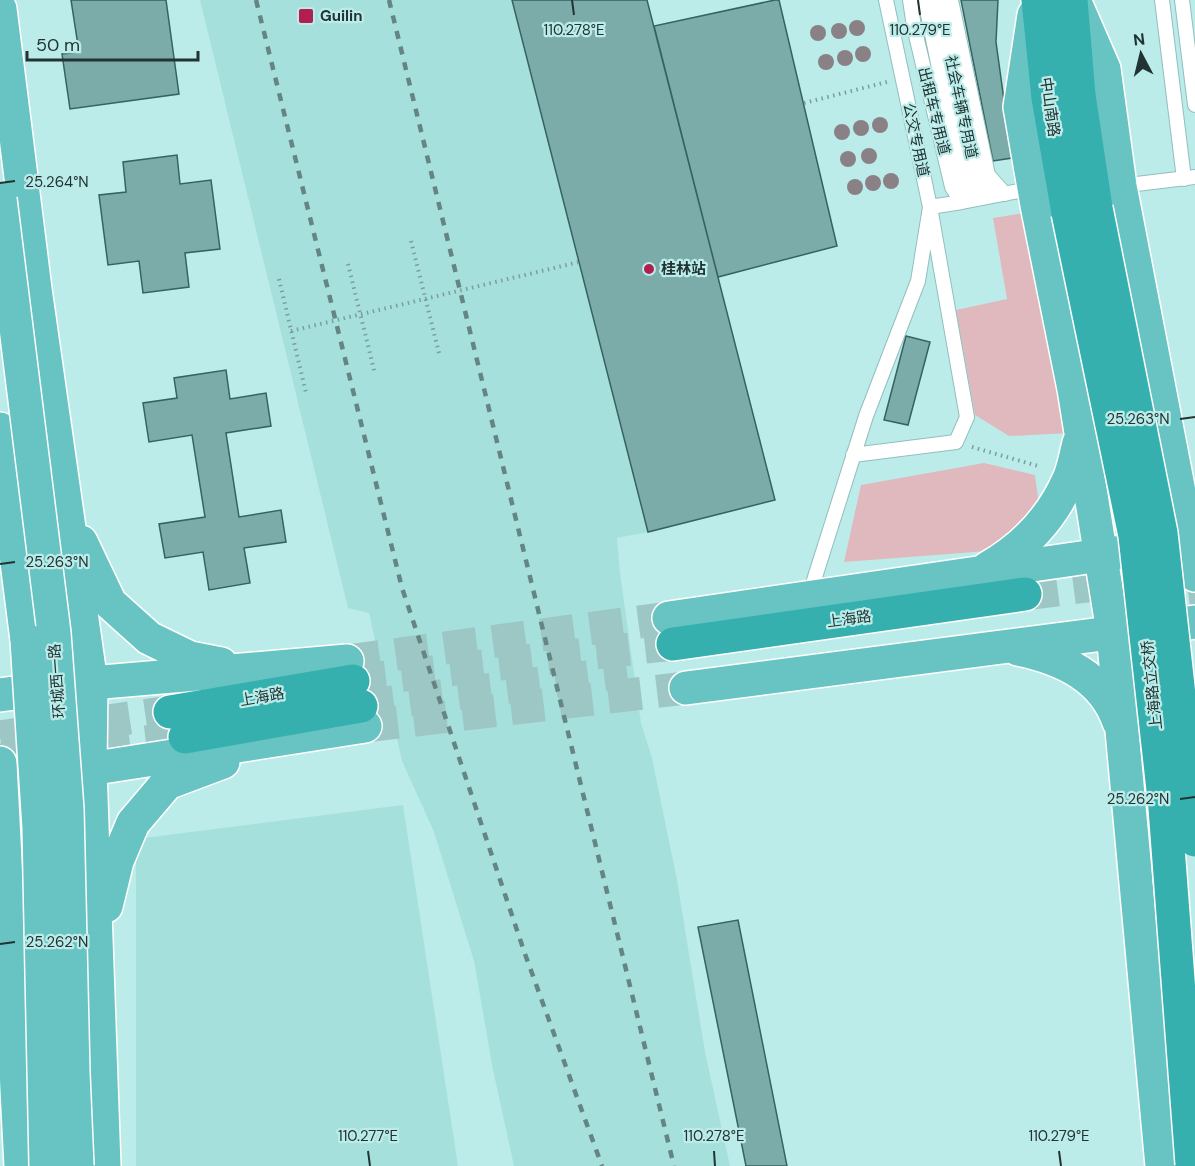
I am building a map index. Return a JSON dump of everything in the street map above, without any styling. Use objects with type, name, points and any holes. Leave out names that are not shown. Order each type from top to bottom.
[{"type":"highway","name":"中山南路","points":[[1037,0],[1048,98],[1082,211]]},
{"type":"highway","name":"中山南路","points":[[1072,0],[1082,211]]},
{"type":"highway","name":"上海路立交桥","points":[[1082,211],[1161,533],[1195,840]]},
{"type":"highway","name":"上海路立交桥","points":[[1082,211],[1135,536],[1165,808],[1182,1165]]},
{"type":"highway","name":"上海路","points":[[676,654],[1026,605]]},
{"type":"highway","name":"上海路","points":[[178,724],[357,694]]},
{"type":"main road","points":[[1037,0],[1003,194],[1082,435],[1113,632],[1124,737],[1182,1165]]},
{"type":"main road","points":[[1072,0],[1104,69],[1120,186],[1172,455],[1193,542],[1195,575]]},
{"type":"main road","points":[[0,9],[35,289],[91,683],[90,769],[104,1166]]},
{"type":"main road","name":"环城西一路","points":[[0,199],[54,633],[67,809],[77,1166]]},
{"type":"main road","name":"环城西一路","points":[[0,429],[27,640],[39,828],[46,1166]]},
{"type":"main road","points":[[982,572],[1008,557],[1051,514],[1070,478],[1082,435]]},
{"type":"main road","points":[[1172,455],[1195,482]]},
{"type":"main road","points":[[66,507],[110,603],[149,638],[190,658],[357,694]]},
{"type":"main road","points":[[676,654],[809,596],[1193,542]]},
{"type":"main road","points":[[676,654],[1008,647],[1195,622]]},
{"type":"main road","points":[[1008,647],[1046,655],[1095,683],[1115,711],[1124,737]]},
{"type":"main road","points":[[0,695],[91,683],[247,669]]},
{"type":"main road","points":[[96,943],[117,861],[133,823],[167,783],[290,738],[357,694]]},
{"type":"main road","points":[[21,1166],[1,776],[90,769],[290,738]]},
{"type":"main road","points":[[0,911],[11,943]]},
{"type":"lane","name":"公交专用道","points":[[853,455],[918,281],[930,207],[886,0]]},
{"type":"lane","name":"出租车专用道","points":[[910,0],[914,27],[952,187],[962,202]]},
{"type":"lane","name":"出租车专用道","points":[[925,0],[965,185],[1003,194]]},
{"type":"lane","name":"社会车辆专用道","points":[[938,0],[976,178],[1003,194]]},
{"type":"lane","name":"社会车辆专用道","points":[[951,0],[988,175],[1003,194]]},
{"type":"lane","points":[[1120,186],[1190,178],[1188,151],[1162,0]]},
{"type":"lane","points":[[1182,0],[1195,105]]},
{"type":"lane","points":[[809,596],[853,455],[956,442],[967,417],[930,207],[1003,194]]},
{"type":"path","points":[[411,241],[441,357]]},
{"type":"path","points":[[291,331],[579,262]]},
{"type":"path","points":[[348,264],[375,374]]},
{"type":"path","points":[[279,279],[306,393]]},
{"type":"path","points":[[956,442],[1038,466]]},
{"type":"shaded area","points":[[200,0],[512,0],[648,532],[617,538],[620,573],[641,723],[652,758],[677,880],[705,1052],[730,1166],[514,1166],[493,1070],[474,961],[434,832],[402,761],[369,613],[348,608]]},
{"type":"shaded area","points":[[1031,212],[1071,433],[1009,436],[975,415],[956,310],[1007,299],[993,218]]},
{"type":"shaded area","points":[[984,463],[1035,475],[1040,512],[1001,550],[844,562],[861,485]]},
{"type":"shaded area","points":[[403,805],[458,1166],[136,1166],[136,839]]},
{"type":"building","points":[[71,0],[166,0],[179,94],[70,109],[62,54],[79,52]]},
{"type":"building","name":"桂林站","points":[[512,0],[647,0],[775,500],[648,532]]},
{"type":"building","points":[[779,0],[837,246],[718,277],[654,26]]},
{"type":"building","points":[[961,0],[998,0],[996,42],[1012,158],[993,161]]},
{"type":"building","points":[[177,155],[180,184],[211,180],[220,249],[185,253],[189,287],[143,293],[139,261],[108,265],[99,195],[126,192],[123,162]]},
{"type":"building","points":[[906,336],[930,342],[908,425],[884,420]]},
{"type":"building","points":[[226,370],[230,399],[266,393],[271,426],[226,433],[239,517],[281,510],[286,542],[244,548],[250,583],[209,590],[203,552],[165,558],[159,524],[205,517],[192,435],[149,442],[143,403],[177,398],[174,378]]},
{"type":"building","points":[[738,920],[787,1166],[746,1166],[698,927]]},
{"type":"tunnel","points":[[1025,594],[1134,580]]},
{"type":"tunnel","points":[[1140,602],[1195,594]]},
{"type":"tunnel","points":[[347,661],[669,618]]},
{"type":"tunnel","points":[[353,681],[673,644]]},
{"type":"tunnel","points":[[361,706],[627,672]]},
{"type":"tunnel","points":[[365,726],[686,688]]},
{"type":"tunnel","points":[[0,737],[170,712]]},
{"type":"tunnel","points":[[0,760],[185,737]]},
{"type":"railway","points":[[256,0],[402,588],[525,954],[602,1166]]},
{"type":"railway","points":[[389,0],[674,1166]]},
{"type":"place","name":"Guilin","points":[[306,16]]},
{"type":"place","name":"桂林站","points":[[649,269]]}]
